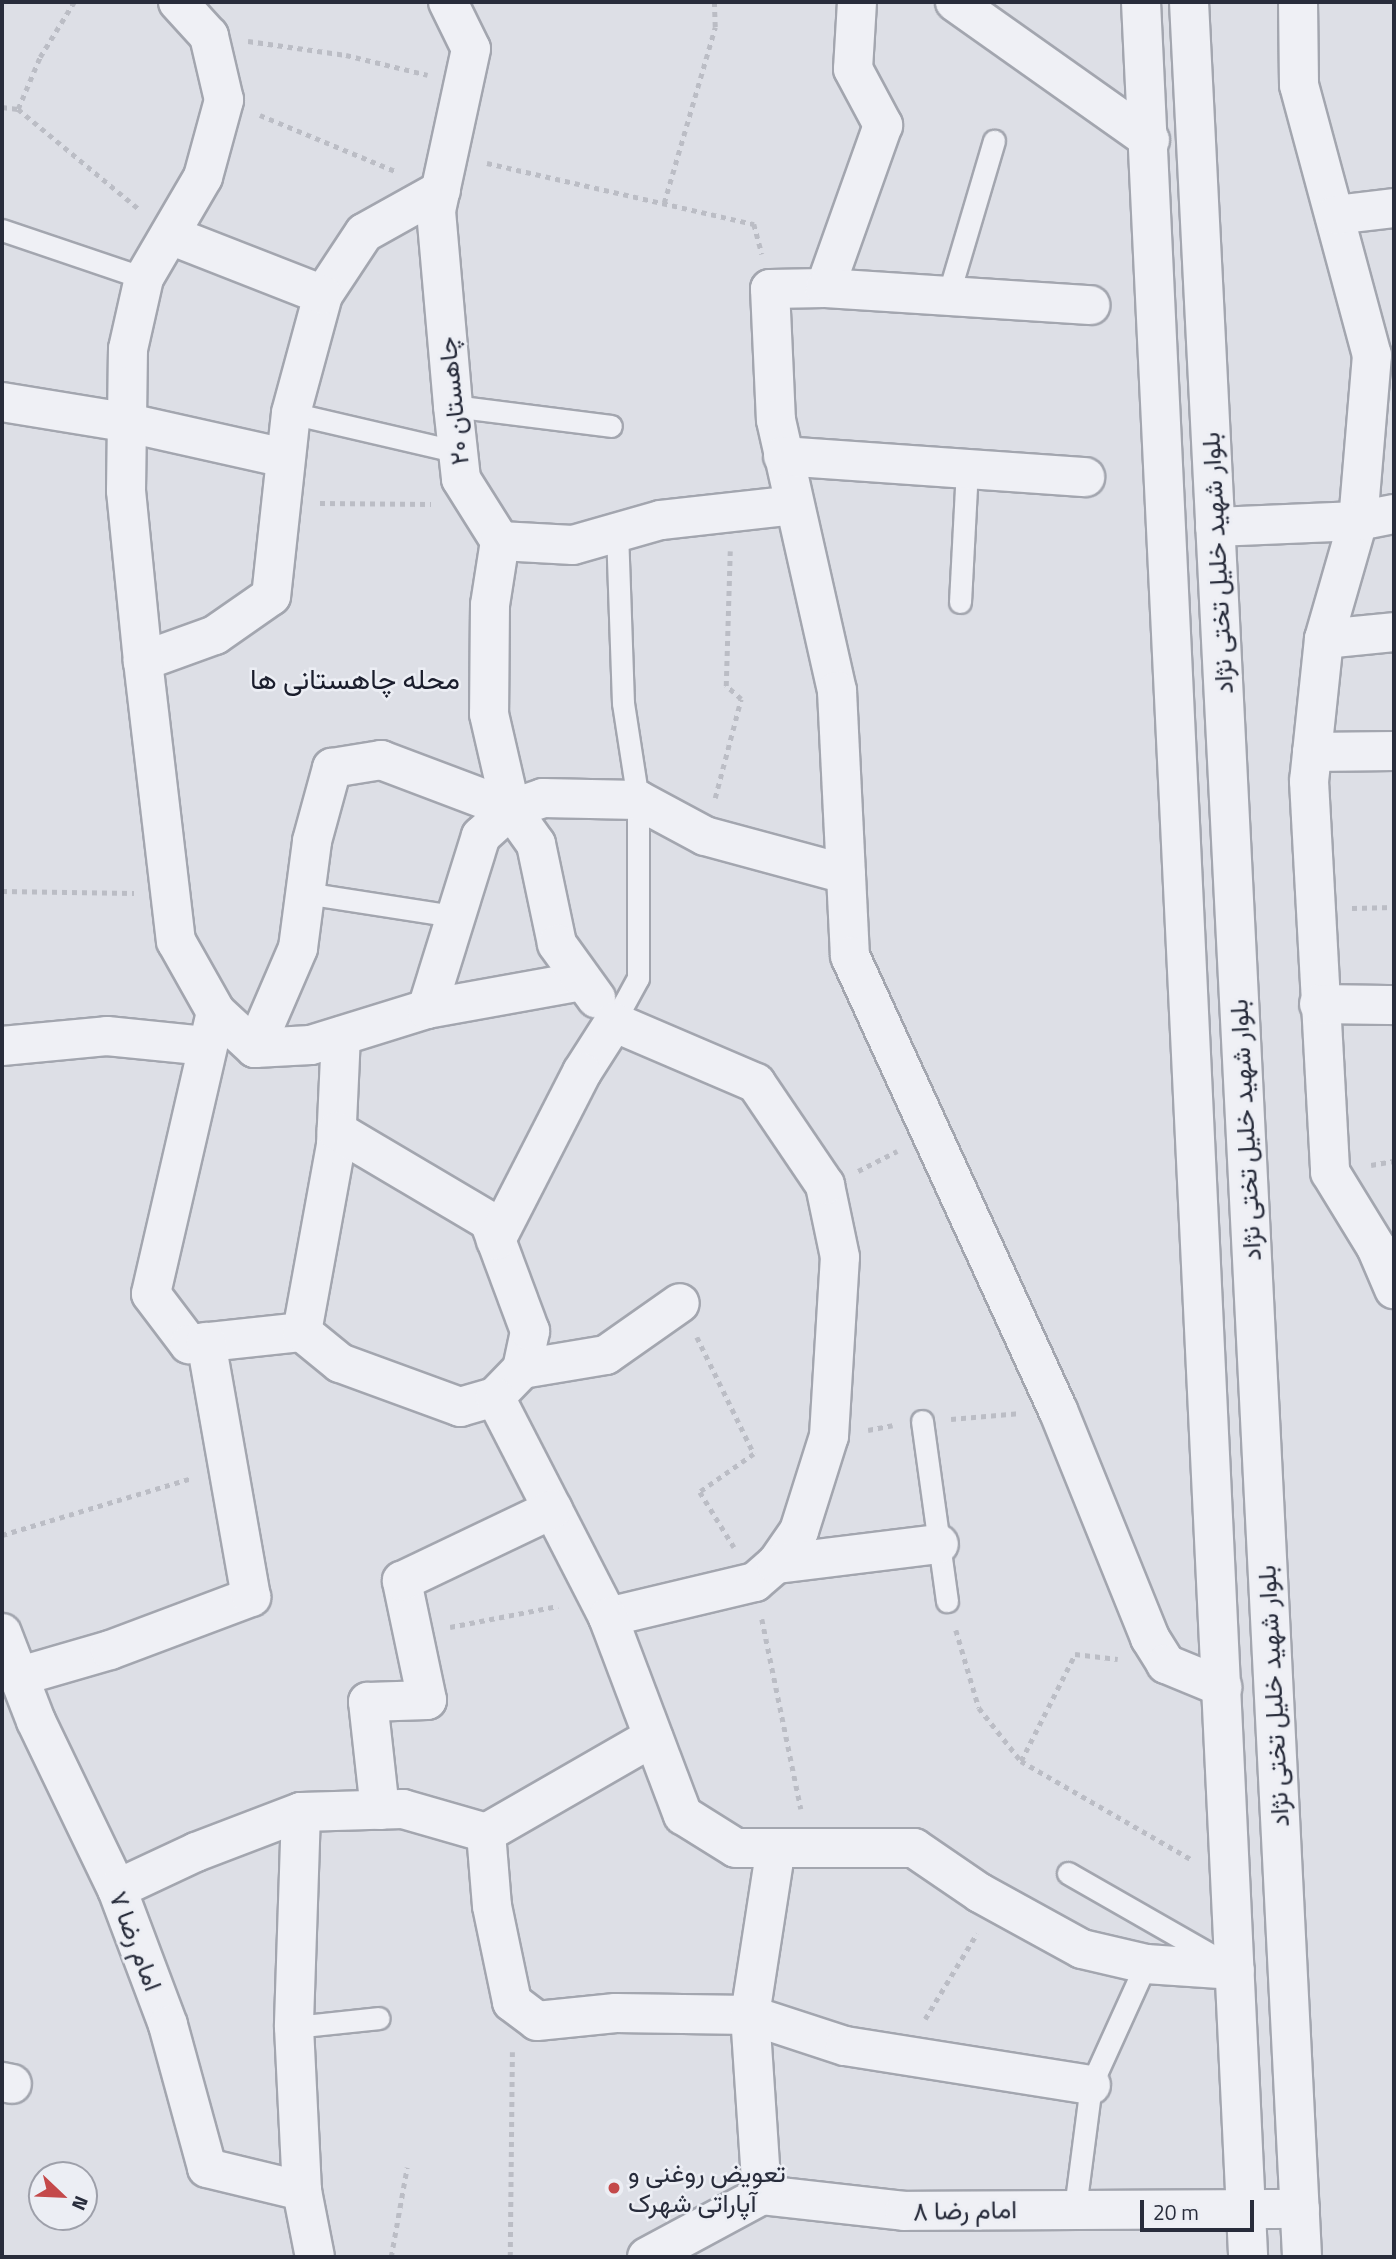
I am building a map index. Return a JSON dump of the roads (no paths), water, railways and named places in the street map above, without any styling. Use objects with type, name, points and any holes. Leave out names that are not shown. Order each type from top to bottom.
[{"type":"street","points":[[178,2],[209,36],[224,100],[203,177],[144,278],[128,349],[124,422],[126,491],[168,893],[176,940],[212,1029],[151,1294],[189,1344],[302,1332],[340,1363],[460,1407],[495,1397],[522,1369],[530,1331],[489,1221],[337,1131]]},
{"type":"street","name":"چاهستان ۲۰","points":[[448,2],[471,49],[436,211],[453,406],[461,479],[500,541]]},
{"type":"street","points":[[825,289],[883,125],[853,69],[857,2]]},
{"type":"street","points":[[955,2],[1150,140]]},
{"type":"street","name":"بلوار شهید خلیل تختی نژاد","points":[[1141,2],[1150,140],[1248,2257]]},
{"type":"street","name":"بلوار شهید خلیل تختی نژاد","points":[[1189,2],[1302,2257]]},
{"type":"street","points":[[1298,2],[1299,85],[1335,215],[1383,352],[1376,517],[1324,639],[1308,781],[1330,1171],[1376,1247],[1394,1289]]},
{"type":"street","points":[[143,661],[215,635],[271,596],[291,413],[323,295],[364,233],[445,172]]},
{"type":"street","points":[[1335,215],[1394,208]]},
{"type":"street","points":[[170,235],[323,295]]},
{"type":"street","points":[[1090,305],[825,289],[770,289],[776,420],[837,691],[850,956],[1058,1410],[1150,1638],[1166,1664],[1223,1687]]},
{"type":"street","points":[[2,401],[124,422],[285,458]]},
{"type":"street","points":[[783,456],[1085,477]]},
{"type":"street","points":[[603,1608],[755,1582],[776,1564],[799,1531],[829,1436],[840,1257],[825,1185],[756,1083],[614,1022],[557,944],[536,844],[511,809],[489,714],[490,605],[500,541],[573,545],[617,535],[661,520],[794,505]]},
{"type":"street","points":[[1215,527],[1376,517]]},
{"type":"street","points":[[1324,639],[1394,632]]},
{"type":"street","points":[[1312,752],[1394,751]]},
{"type":"street","points":[[255,1048],[298,948],[312,841],[332,768],[381,760],[511,809]]},
{"type":"street","points":[[427,1009],[453,916],[481,836],[511,809],[543,798],[638,800],[705,836],[846,874]]},
{"type":"street","points":[[2,1045],[212,1029],[255,1048],[310,1045],[427,1009],[582,981]]},
{"type":"street","points":[[1320,1004],[1394,1005]]},
{"type":"street","points":[[496,1240],[582,1072],[614,1022]]},
{"type":"street","points":[[302,1332],[337,1131],[341,1036]]},
{"type":"street","points":[[522,1369],[606,1355],[680,1303]]},
{"type":"street","points":[[17,1677],[110,1650],[251,1597],[206,1342]]},
{"type":"street","points":[[495,1397],[603,1608],[683,1815],[736,1848],[915,1848],[996,1901],[1082,1949],[1146,1964],[1236,1970]]},
{"type":"street","points":[[380,1810],[368,1702],[427,1700],[402,1581],[553,1509]]},
{"type":"street","points":[[776,1564],[939,1544]]},
{"type":"street","name":"امام رضا ۷","points":[[2,1633],[17,1677],[117,1889],[167,2025],[207,2168],[302,2191]]},
{"type":"street","points":[[117,1889],[196,1852],[301,1812],[403,1809],[486,1833],[653,1737]]},
{"type":"street","points":[[301,1812],[295,2026],[302,2191],[315,2257]]},
{"type":"street","points":[[486,1833],[492,1906],[513,2002],[537,2021],[616,2013],[750,2015],[845,2046],[1091,2085]]},
{"type":"street","points":[[647,2257],[762,2195],[750,2015],[776,1848]]},
{"type":"street","name":"امام رضا ۸","points":[[762,2195],[904,2211],[1075,2208],[1300,2209]]},
{"type":"lane","points":[[948,296],[994,141]]},
{"type":"lane","points":[[2,230],[144,278]]},
{"type":"lane","points":[[453,406],[611,426]]},
{"type":"lane","points":[[291,413],[458,452]]},
{"type":"lane","points":[[960,602],[967,469]]},
{"type":"lane","points":[[614,1022],[638,978],[638,800],[623,703],[617,535]]},
{"type":"lane","points":[[305,893],[453,916]]},
{"type":"lane","points":[[922,1421],[947,1601]]},
{"type":"lane","points":[[1068,1873],[1183,1936],[1236,1970]]},
{"type":"lane","points":[[1075,2208],[1091,2085],[1146,1964]]},
{"type":"lane","points":[[295,2026],[379,2018]]},
{"type":"place","name":"تعویض روغنی و آپاراتی شهرک","points":[[614,2188]]},
{"type":"district","name":"محله چاهستانی ها","points":[[355,679]]}]
